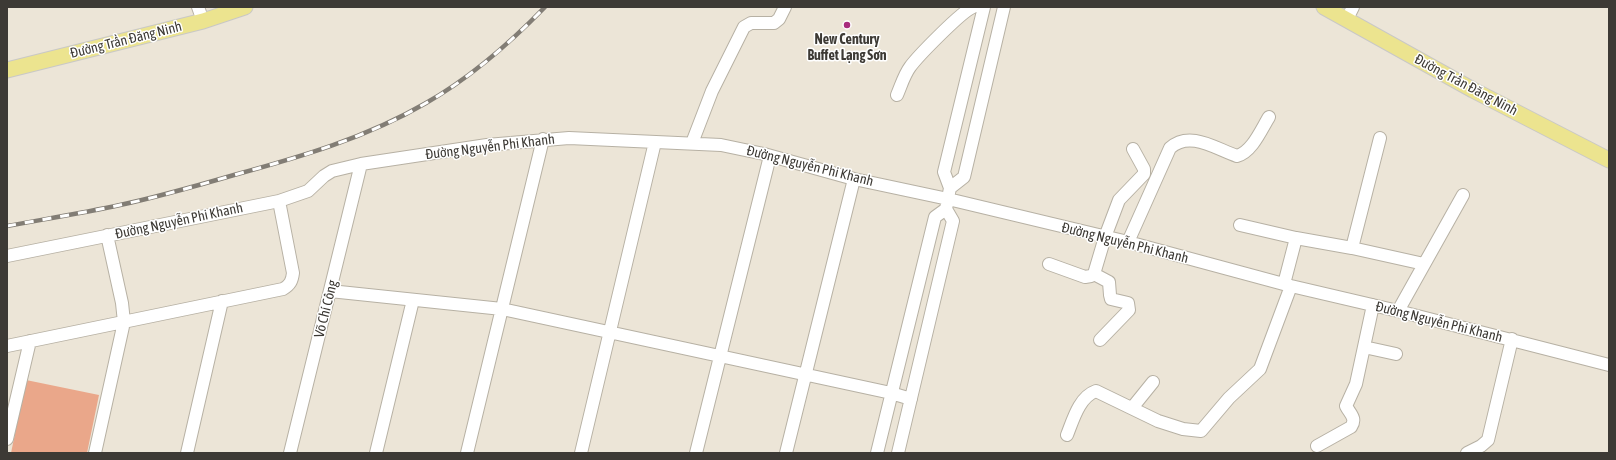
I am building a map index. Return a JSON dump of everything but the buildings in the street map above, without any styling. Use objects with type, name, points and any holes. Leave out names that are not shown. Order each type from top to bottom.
[{"type":"main road","name":"Đường Trần Đăng Ninh","points":[[7,70],[200,14],[245,7]]},
{"type":"main road","name":"Đường Trần Đăng Ninh","points":[[1324,7],[1350,13],[1473,90],[1609,160]]},
{"type":"street","points":[[692,143],[712,91],[744,27],[751,23],[774,23],[779,19],[785,7]]},
{"type":"street","points":[[897,95],[903,79],[910,67],[940,35],[971,7]]},
{"type":"street","points":[[898,453],[953,221],[944,172],[984,7]]},
{"type":"street","points":[[877,453],[935,217],[964,177],[1004,7]]},
{"type":"street","points":[[1128,242],[1170,148],[1174,144],[1180,141],[1196,141],[1237,156],[1242,155],[1247,151],[1269,117]]},
{"type":"street","name":"Đường Nguyễn Phi Khanh","points":[[7,256],[279,200],[308,191],[324,176],[332,171],[361,164],[480,146],[543,139],[595,138],[692,143],[736,148],[854,179],[948,199],[1128,242],[1288,285],[1398,310],[1609,365]]},
{"type":"street","points":[[1352,248],[1380,138]]},
{"type":"street","points":[[467,453],[543,139]]},
{"type":"street","points":[[581,453],[655,142]]},
{"type":"street","points":[[1048,264],[1086,277],[1094,274],[1105,237],[1119,200],[1144,174],[1144,169],[1132,149]]},
{"type":"street","points":[[696,453],[770,156]]},
{"type":"street","name":"Võ Chí Công","points":[[290,453],[361,164]]},
{"type":"street","points":[[786,453],[854,179]]},
{"type":"street","points":[[1398,310],[1463,195]]},
{"type":"street","points":[[7,346],[283,289],[290,283],[293,273],[279,200]]},
{"type":"street","points":[[1240,225],[1424,264]]},
{"type":"street","points":[[95,453],[124,322],[122,303],[108,235]]},
{"type":"street","points":[[1066,435],[1081,404],[1093,391],[1099,391],[1132,408],[1173,426],[1192,431],[1201,431],[1204,429],[1229,398],[1260,369],[1288,285],[1296,238]]},
{"type":"street","points":[[1094,274],[1109,282],[1111,299],[1128,303],[1130,306],[1129,310],[1100,340]]},
{"type":"street","points":[[330,291],[502,309],[911,398]]},
{"type":"street","points":[[376,453],[413,300]]},
{"type":"street","points":[[187,453],[222,302]]},
{"type":"street","points":[[1317,446],[1351,427],[1353,423],[1354,417],[1346,406],[1356,384],[1373,305]]},
{"type":"street","points":[[1467,453],[1481,446],[1488,440],[1512,339]]},
{"type":"street","points":[[7,439],[30,341]]},
{"type":"street","points":[[1364,347],[1396,354]]},
{"type":"street","points":[[1132,408],[1153,382]]},
{"type":"shaded area","points":[[26,380],[99,395],[87,453],[11,453]]},
{"type":"railway","points":[[7,226],[106,208],[163,195],[308,154],[356,136],[403,115],[458,83],[503,47],[545,7]]},
{"type":"place","name":"New Century Buffet Lạng Sơn","points":[[847,25]]}]
